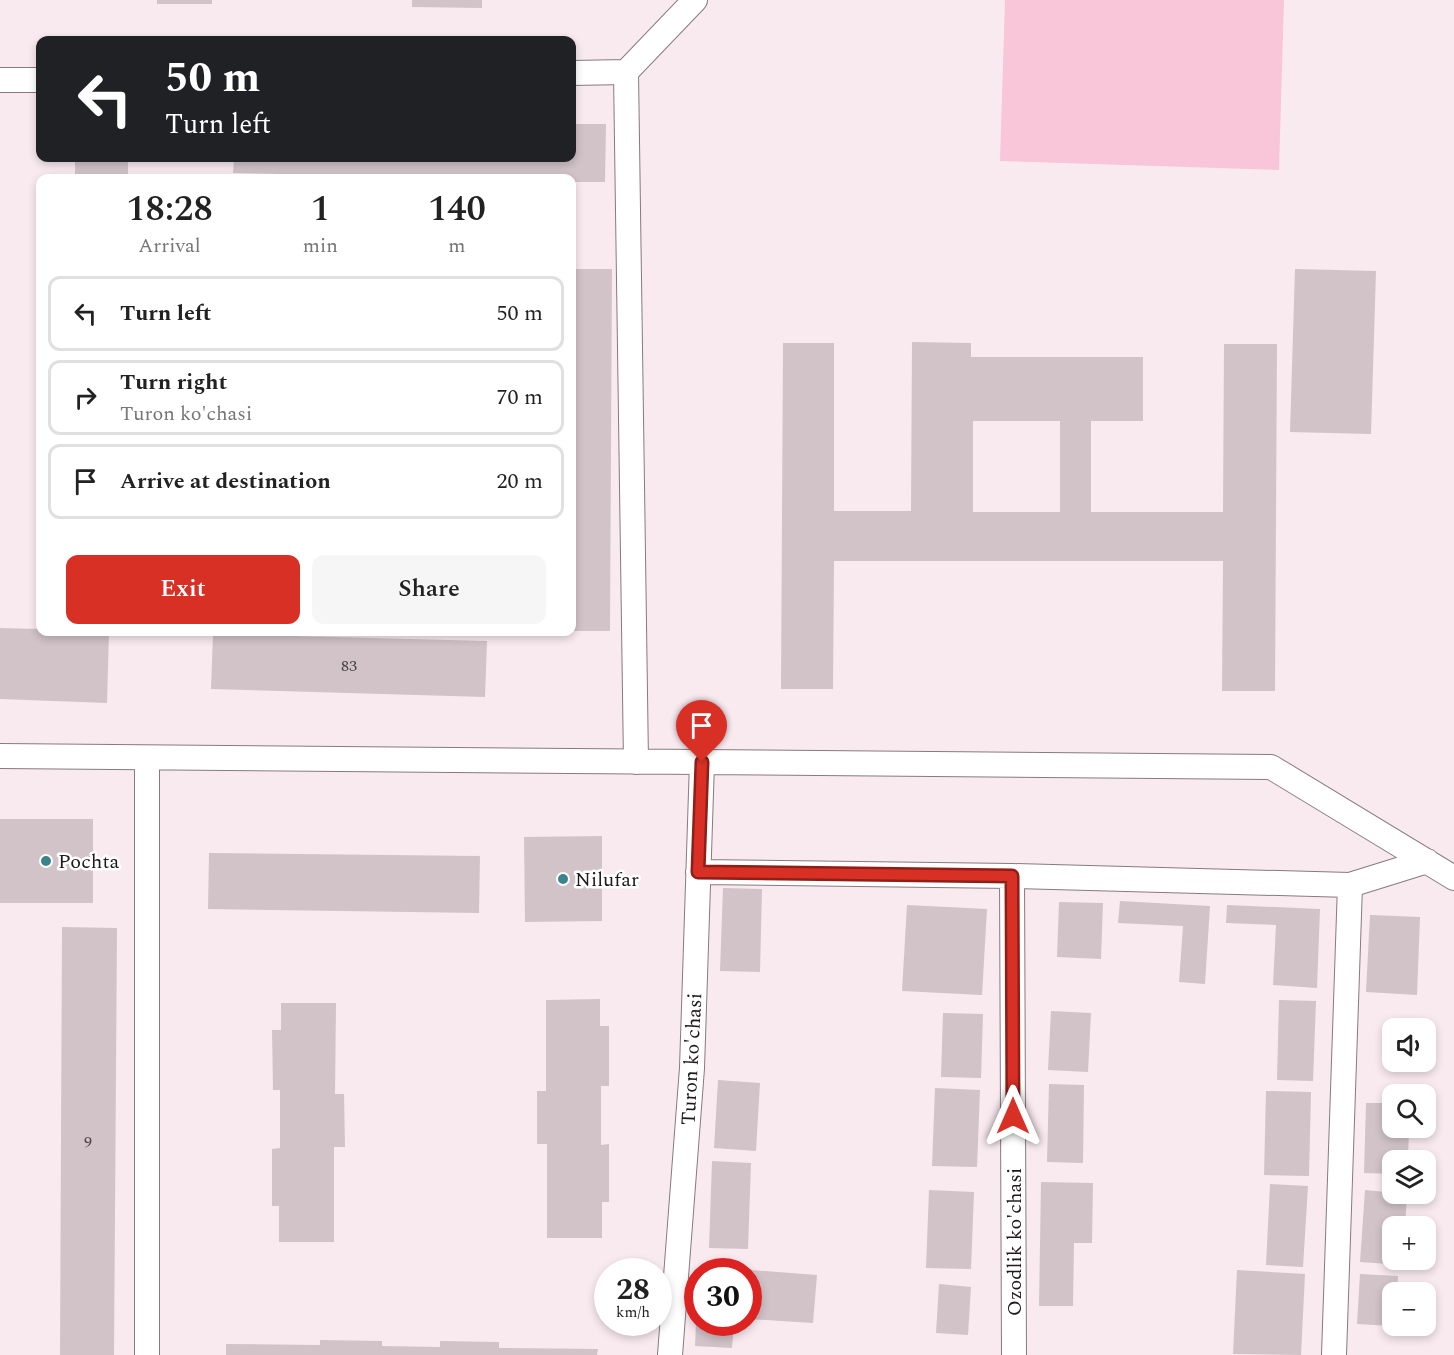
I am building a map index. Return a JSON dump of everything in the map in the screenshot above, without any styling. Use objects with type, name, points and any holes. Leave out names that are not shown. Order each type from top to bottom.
[{"type":"street","points":[[636,762],[626,72],[694,0]]},
{"type":"street","points":[[576,73],[626,72]]},
{"type":"street","points":[[0,80],[36,80]]},
{"type":"street","points":[[0,756],[1271,767],[1454,878]]},
{"type":"street","points":[[147,758],[147,1355]]},
{"type":"street","name":"Turon ko'chasi","points":[[670,1355],[692,1068],[702,762]]},
{"type":"street","points":[[698,872],[1012,876],[1350,885],[1427,861]]},
{"type":"street","name":"Ozodlik ko'chasi","points":[[1012,876],[1014,1355]]},
{"type":"street","points":[[1334,1355],[1350,885]]},
{"type":"shaded area","points":[[1005,0],[1284,0],[1279,170],[1000,161]]},
{"type":"building","points":[[157,0],[212,0],[212,4],[157,4]]},
{"type":"building","points":[[412,0],[482,0],[482,8],[412,7]]},
{"type":"building","points":[[576,124],[606,124],[605,182],[576,182],[576,174],[233,173],[234,162],[576,162]]},
{"type":"building","points":[[75,162],[128,162],[128,174],[75,174]]},
{"type":"building","points":[[576,269],[612,269],[610,631],[576,631]]},
{"type":"building","points":[[1295,269],[1376,271],[1371,434],[1290,432]]},
{"type":"building","points":[[912,342],[971,343],[971,357],[1143,357],[1143,421],[1091,421],[1091,512],[1223,512],[1224,344],[1277,344],[1275,691],[1222,691],[1223,561],[834,561],[833,689],[781,689],[783,343],[834,343],[834,511],[911,511]],"holes":[[[973,421],[1060,421],[1060,512],[973,512]]]},
{"type":"building","points":[[0,628],[36,629],[36,636],[109,636],[107,703],[0,699]]},
{"type":"building","points":[[213,636],[487,641],[485,697],[211,689]]},
{"type":"building","name":"Pochta","points":[[0,819],[93,819],[93,903],[0,903]]},
{"type":"building","name":"Nilufar","points":[[602,836],[602,921],[525,922],[524,837]]},
{"type":"building","points":[[209,853],[480,856],[479,913],[208,909]]},
{"type":"building","points":[[723,888],[762,889],[760,972],[720,971]]},
{"type":"building","points":[[1120,901],[1210,906],[1205,984],[1179,982],[1183,926],[1118,923]]},
{"type":"building","points":[[1059,902],[1103,903],[1101,959],[1057,957]]},
{"type":"building","points":[[907,905],[987,909],[982,995],[902,991]]},
{"type":"building","points":[[1227,905],[1320,909],[1317,988],[1273,985],[1276,925],[1226,923]]},
{"type":"building","points":[[1370,915],[1420,917],[1417,995],[1366,992]]},
{"type":"building","points":[[62,927],[117,928],[114,1355],[60,1355]]},
{"type":"building","points":[[600,999],[600,1026],[609,1026],[609,1086],[601,1086],[601,1145],[609,1144],[609,1202],[602,1202],[602,1238],[547,1238],[547,1144],[537,1144],[537,1091],[546,1091],[546,1000]]},
{"type":"building","points":[[1279,1000],[1316,1001],[1313,1081],[1277,1080]]},
{"type":"building","points":[[281,1003],[336,1003],[335,1094],[344,1094],[345,1147],[334,1147],[334,1242],[279,1242],[279,1206],[272,1206],[272,1149],[280,1148],[280,1090],[273,1090],[272,1030],[281,1030]]},
{"type":"building","points":[[1051,1011],[1091,1013],[1088,1072],[1048,1070]]},
{"type":"building","points":[[943,1013],[983,1014],[981,1078],[941,1077]]},
{"type":"building","points":[[718,1080],[760,1083],[756,1151],[714,1148]]},
{"type":"building","points":[[1049,1084],[1084,1085],[1083,1163],[1047,1162]]},
{"type":"building","points":[[935,1088],[980,1090],[977,1167],[932,1166]]},
{"type":"building","points":[[1266,1091],[1311,1092],[1309,1176],[1264,1175]]},
{"type":"building","points":[[1366,1103],[1382,1103],[1382,1138],[1409,1138],[1408,1150],[1382,1150],[1382,1174],[1364,1173]]},
{"type":"building","points":[[712,1161],[751,1163],[748,1249],[709,1248]]},
{"type":"building","points":[[1041,1182],[1093,1183],[1092,1243],[1074,1243],[1073,1306],[1039,1306]]},
{"type":"building","points":[[1270,1184],[1308,1186],[1303,1267],[1266,1265]]},
{"type":"building","points":[[929,1190],[974,1192],[971,1269],[926,1268]]},
{"type":"building","points":[[1365,1190],[1382,1192],[1382,1204],[1406,1204],[1406,1216],[1382,1216],[1382,1264],[1360,1262]]},
{"type":"building","points":[[1237,1270],[1305,1274],[1301,1355],[1233,1354]]},
{"type":"building","points":[[762,1271],[817,1275],[813,1323],[762,1320]]},
{"type":"building","points":[[1360,1274],[1398,1276],[1398,1282],[1382,1282],[1382,1325],[1357,1324]]},
{"type":"building","points":[[939,1284],[971,1287],[968,1335],[936,1333]]},
{"type":"building","points":[[695,1336],[733,1336],[732,1348],[695,1346]]},
{"type":"building","points":[[320,1340],[382,1341],[382,1346],[440,1347],[440,1341],[499,1342],[499,1348],[598,1349],[597,1355],[226,1355],[226,1344],[320,1345]]},
{"type":"place","name":"Pochta","points":[[46,861]]},
{"type":"place","name":"Nilufar","points":[[563,879]]},
{"type":"route","points":[[702,762],[698,872],[1012,876],[1013,1116]]}]
